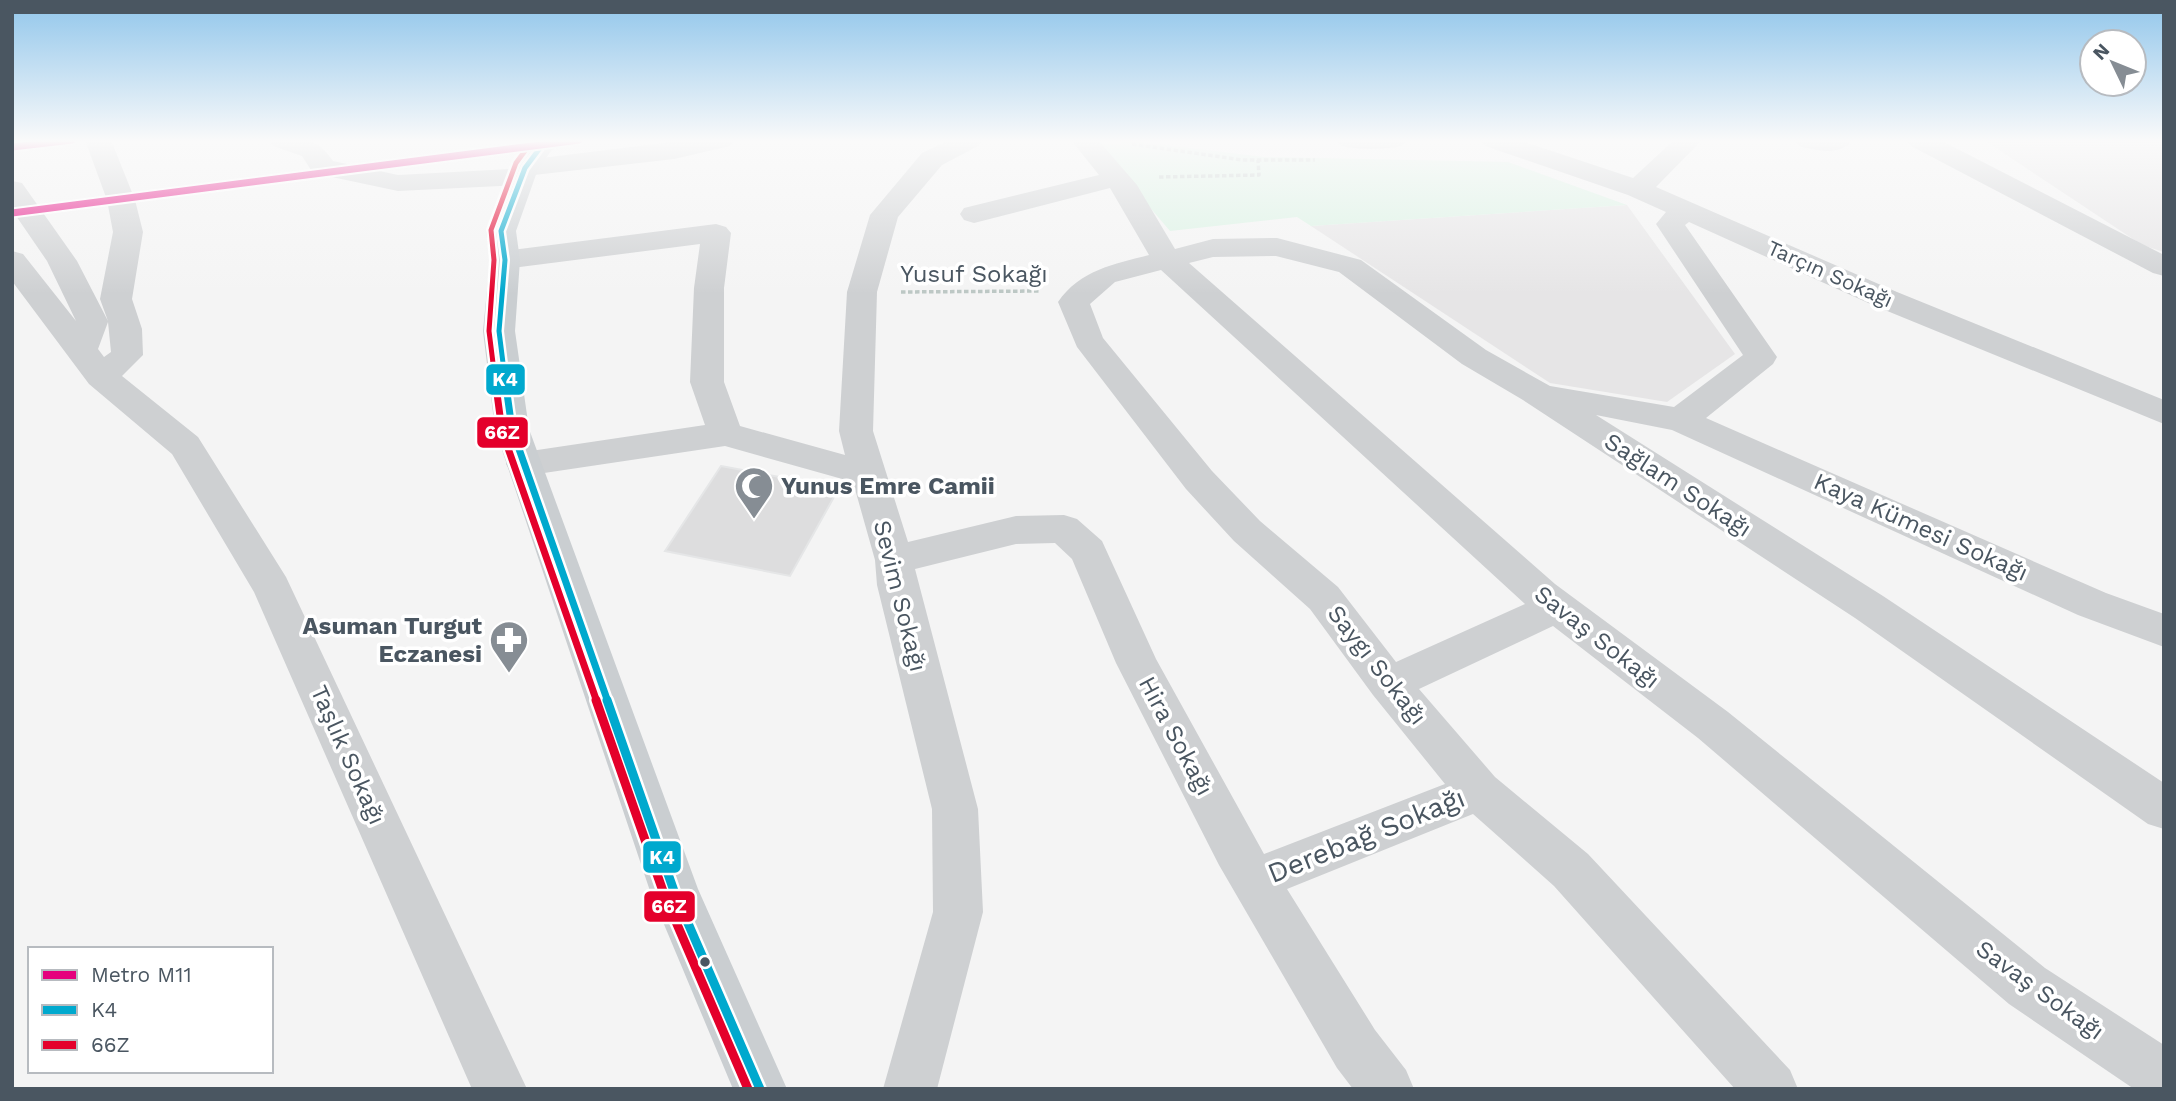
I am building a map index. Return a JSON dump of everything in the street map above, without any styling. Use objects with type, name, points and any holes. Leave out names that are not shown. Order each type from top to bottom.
[{"type":"main road","points":[[518,191],[501,231],[505,260],[499,331],[512,429],[674,891],[760,1089]]},
{"type":"street","points":[[14,191],[62,261],[92,322],[91,363],[127,355],[125,329],[116,299],[128,232],[118,191]]},
{"type":"street","name":"Sevim Sokağı","points":[[904,191],[884,215],[862,292],[856,431],[894,561],[897,585],[955,809],[958,912],[910,1089]]},
{"type":"street","points":[[974,214],[1064,191]]},
{"type":"street","name":"Savaş Sokağı","points":[[1126,191],[1165,258],[1556,607],[1713,725],[2027,986],[2164,1077]]},
{"type":"street","name":"Tarçın Sokağı","points":[[1643,191],[1886,299],[2164,413]]},
{"type":"street","points":[[2019,191],[2164,267]]},
{"type":"street","points":[[1680,420],[1761,357],[1670,224],[1685,210]]},
{"type":"street","points":[[505,260],[716,233],[709,288],[707,382],[725,434]]},
{"type":"street","name":"Sağlam Sokağı","points":[[1165,258],[1213,248],[1277,247],[1350,266],[1474,358],[1535,392],[1869,607],[2164,809]]},
{"type":"street","points":[[1086,291],[1104,276],[1165,258]]},
{"type":"street","name":"Taşlık Sokağı","points":[[12,260],[91,363],[185,446],[272,588],[500,1089]]},
{"type":"street","name":"Saygı Sokağı","points":[[1086,291],[1074,302],[1088,340],[1199,480],[1239,523],[1324,598],[1388,682],[1479,791],[1571,870],[1771,1089]]},
{"type":"street","name":"Kaya Kümesi Sokağı","points":[[1535,392],[1680,420],[2092,604],[2164,631]]},
{"type":"street","points":[[524,464],[725,434],[868,474]]},
{"type":"street","name":"Hira Sokağı","points":[[894,561],[1016,530],[1063,529],[1088,551],[1137,663],[1254,880],[1356,1049],[1387,1089]]},
{"type":"street","points":[[1388,682],[1454,656],[1556,607]]},
{"type":"street","name":"Derebağ Sokağı","points":[[1254,880],[1479,791]]},
{"type":"path","name":"Yusuf Sokağı","points":[[862,292],[1086,291]]},
{"type":"shaded area","points":[[2061,191],[2164,191],[2164,252],[2142,245]]},
{"type":"shaded area","points":[[1627,205],[1735,354],[1667,402],[1550,383],[1311,226]]},
{"type":"green space","points":[[1136,191],[1589,191],[1627,205],[1311,226],[1297,217],[1170,231]]},
{"type":"building","name":"Yunus Emre Camii","points":[[721,466],[839,488],[790,576],[665,551]]},
{"type":"metro line","name":"M11","points":[[12,213],[180,191]]},
{"type":"transit line","name":"66Z","points":[[505,191],[491,230],[494,260],[489,331],[502,431],[664,894],[748,1089]]},
{"type":"transit line","name":"K4","points":[[516,191],[501,231],[505,260],[499,331],[512,429],[674,891],[760,1089]]},
{"type":"place","name":"Yunus Emre Camii","points":[[754,520]]},
{"type":"place","name":"Asuman Turgut Eczanesi","points":[[509,674]]}]
